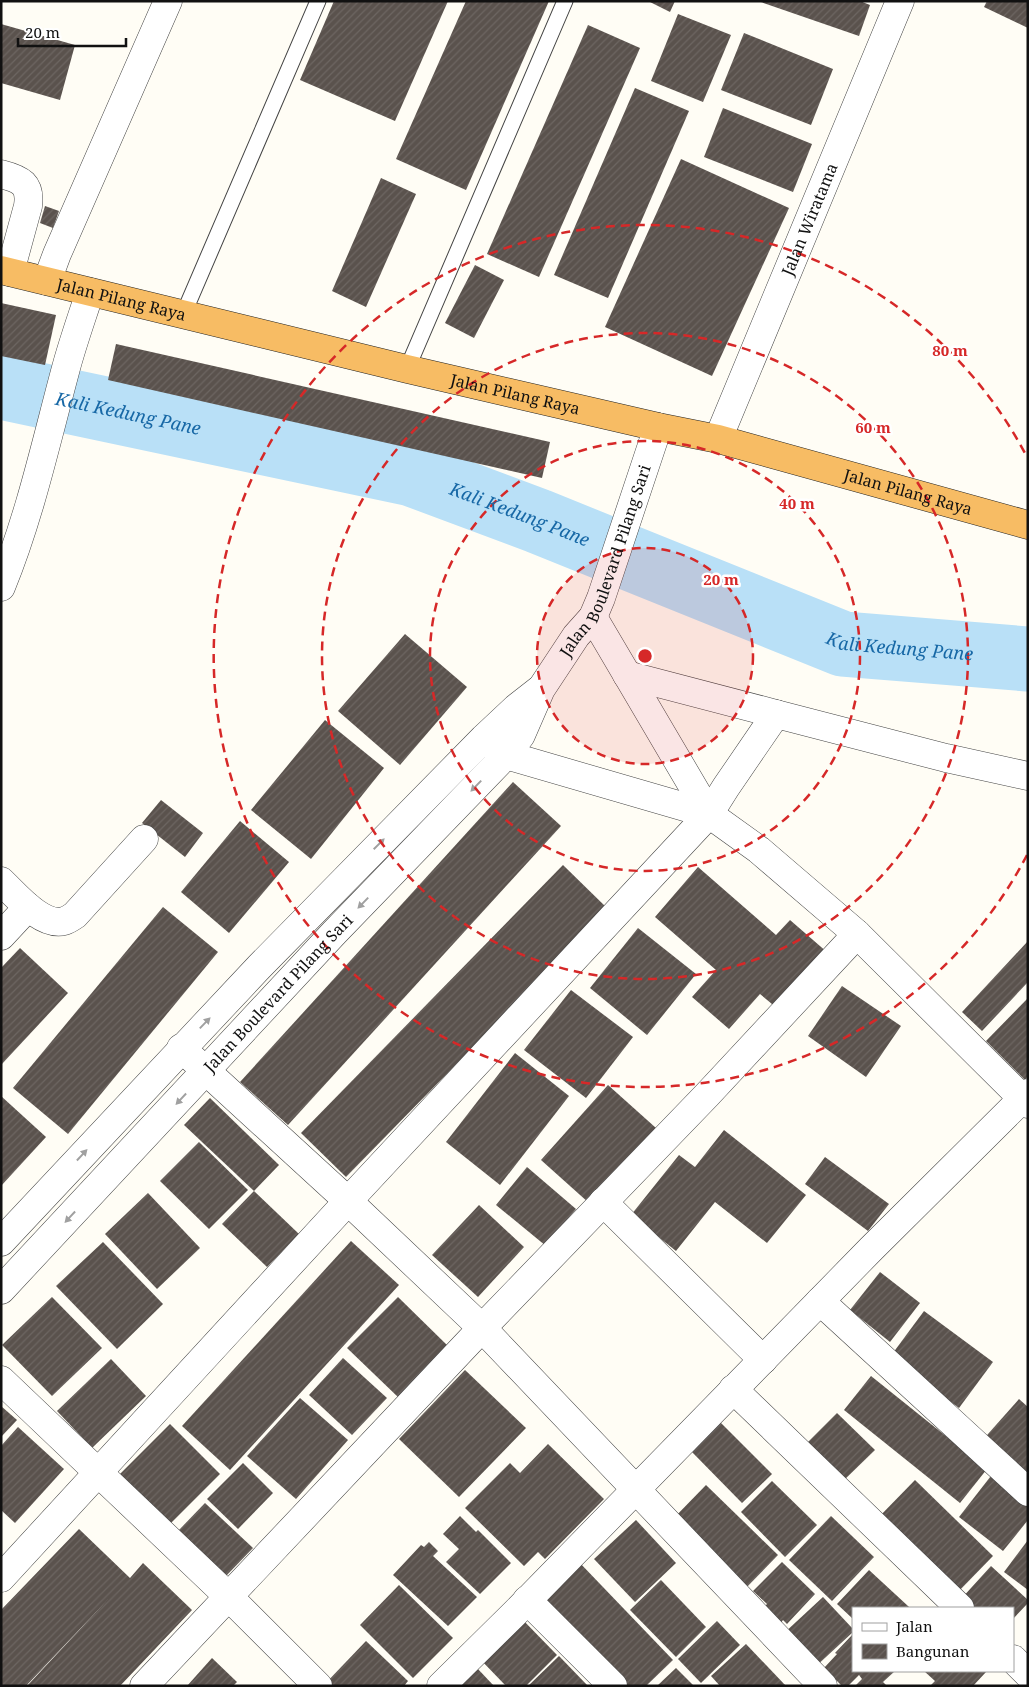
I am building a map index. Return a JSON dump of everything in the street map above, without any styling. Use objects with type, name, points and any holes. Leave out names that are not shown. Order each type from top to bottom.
[{"type":"highway","name":"Jalan Pilang Raya","points":[[6,271],[407,369],[718,439],[1028,525]]},
{"type":"street","points":[[47,281],[168,1]]},
{"type":"street","name":"Jalan Wiratama","points":[[718,439],[900,1]]},
{"type":"street","points":[[1,174],[16,178],[22,182],[29,198],[6,271]]},
{"type":"street","points":[[1,587],[17,548],[49,438],[66,367],[90,292]]},
{"type":"street","name":"Jalan Boulevard Pilang Sari","points":[[1,1290],[334,933],[506,755],[521,735],[541,688],[597,607],[658,427]]},
{"type":"street","points":[[597,607],[628,675],[709,814]]},
{"type":"street","points":[[628,675],[946,758],[1028,776]]},
{"type":"street","name":"Jalan Boulevard Pilang Sari","points":[[1,1242],[259,966],[484,738],[541,688]]},
{"type":"street","points":[[1,1578],[709,814],[776,714]]},
{"type":"street","points":[[441,1686],[871,1249],[1026,1099],[857,934],[759,850],[709,814],[506,755],[484,738]]},
{"type":"street","points":[[1,881],[28,907],[50,921],[64,921],[75,916],[144,839]]},
{"type":"street","points":[[1,936],[28,907]]},
{"type":"street","points":[[144,1686],[482,1328],[707,1095],[857,934]]},
{"type":"street","points":[[181,1048],[482,1328],[823,1686]]},
{"type":"street","points":[[603,1202],[763,1360]]},
{"type":"street","points":[[820,1302],[1028,1492]]},
{"type":"street","points":[[1,1380],[100,1472],[318,1686]]},
{"type":"street","points":[[733,1389],[959,1607]]},
{"type":"street","points":[[527,1600],[613,1686]]},
{"type":"street","points":[[1014,1660],[1028,1674]]},
{"type":"lane","points":[[183,315],[318,1]]},
{"type":"lane","points":[[407,369],[565,1]]},
{"type":"building","points":[[334,1],[448,1],[395,121],[300,80]]},
{"type":"building","points":[[466,1],[549,1],[466,190],[396,159]]},
{"type":"building","points":[[648,1],[675,1],[670,12]]},
{"type":"building","points":[[758,1],[860,1],[870,5],[859,36]]},
{"type":"building","points":[[987,1],[1028,1],[1028,28],[984,7]]},
{"type":"building","points":[[678,14],[731,35],[703,102],[651,81]]},
{"type":"building","points":[[1,24],[75,45],[60,100],[1,83]]},
{"type":"building","points":[[588,25],[640,48],[539,277],[487,254]]},
{"type":"building","points":[[744,33],[833,69],[811,125],[721,90]]},
{"type":"building","points":[[635,88],[689,111],[608,298],[554,275]]},
{"type":"building","points":[[723,108],[812,144],[793,192],[704,157]]},
{"type":"building","points":[[681,159],[789,208],[712,376],[605,327]]},
{"type":"building","points":[[381,178],[416,194],[366,307],[332,291]]},
{"type":"building","points":[[45,206],[59,211],[53,228],[40,223]]},
{"type":"building","points":[[475,265],[504,280],[474,338],[445,323]]},
{"type":"building","points":[[1,303],[56,315],[45,365],[1,356]]},
{"type":"building","points":[[116,344],[550,442],[542,478],[108,380]]},
{"type":"building","points":[[405,634],[467,687],[400,765],[338,711]]},
{"type":"building","points":[[325,720],[384,768],[311,859],[251,810]]},
{"type":"building","points":[[513,782],[561,826],[288,1125],[240,1082]]},
{"type":"building","points":[[161,800],[203,833],[185,857],[142,823]]},
{"type":"building","points":[[240,821],[289,862],[229,933],[181,892]]},
{"type":"building","points":[[563,865],[608,909],[346,1177],[301,1133]]},
{"type":"building","points":[[698,867],[776,935],[790,920],[828,953],[778,1009],[760,994],[729,1029],[692,997],[716,970],[655,917]]},
{"type":"building","points":[[163,907],[218,952],[68,1134],[13,1088]]},
{"type":"building","points":[[638,928],[696,974],[647,1035],[590,988]]},
{"type":"building","points":[[1028,941],[1028,982],[982,1031],[962,1012]]},
{"type":"building","points":[[20,948],[68,993],[1,1065],[1,968]]},
{"type":"building","points":[[842,986],[901,1026],[866,1077],[808,1036]]},
{"type":"building","points":[[571,990],[633,1037],[586,1098],[524,1050]]},
{"type":"building","points":[[1028,998],[1028,1076],[1025,1080],[986,1041]]},
{"type":"building","points":[[515,1053],[569,1096],[500,1185],[446,1142]]},
{"type":"building","points":[[608,1085],[656,1128],[589,1203],[541,1160]]},
{"type":"building","points":[[1,1096],[46,1137],[1,1186]]},
{"type":"building","points":[[210,1098],[279,1165],[254,1191],[184,1125]]},
{"type":"building","points":[[724,1130],[806,1195],[767,1243],[715,1202],[676,1251],[631,1215],[679,1155],[695,1167]]},
{"type":"building","points":[[199,1142],[248,1190],[209,1229],[160,1181]]},
{"type":"building","points":[[825,1157],[889,1204],[868,1231],[805,1184]]},
{"type":"building","points":[[527,1167],[576,1209],[546,1246],[496,1205]]},
{"type":"building","points":[[254,1191],[299,1234],[267,1267],[222,1224]]},
{"type":"building","points":[[148,1193],[200,1248],[157,1289],[105,1234]]},
{"type":"building","points":[[479,1205],[524,1247],[478,1297],[432,1255]]},
{"type":"building","points":[[351,1241],[399,1285],[230,1470],[182,1426]]},
{"type":"building","points":[[103,1242],[163,1304],[117,1349],[56,1286]]},
{"type":"building","points":[[880,1272],[920,1303],[890,1342],[850,1310]]},
{"type":"building","points":[[52,1297],[102,1348],[52,1396],[2,1345]]},
{"type":"building","points":[[398,1297],[449,1347],[399,1398],[347,1348]]},
{"type":"building","points":[[924,1311],[993,1362],[959,1408],[890,1357]]},
{"type":"building","points":[[343,1358],[387,1398],[352,1435],[309,1395]]},
{"type":"building","points":[[111,1359],[146,1396],[92,1448],[57,1411]]},
{"type":"building","points":[[465,1370],[526,1428],[459,1497],[399,1439]]},
{"type":"building","points":[[871,1376],[987,1469],[960,1503],[844,1410]]},
{"type":"building","points":[[300,1398],[348,1440],[296,1499],[247,1456]]},
{"type":"building","points":[[1019,1399],[1028,1407],[1028,1485],[980,1443]]},
{"type":"building","points":[[1,1406],[17,1420],[1,1437]]},
{"type":"building","points":[[837,1413],[875,1450],[840,1484],[803,1447]]},
{"type":"building","points":[[720,1422],[772,1474],[742,1503],[691,1451]]},
{"type":"building","points":[[170,1424],[220,1474],[170,1524],[120,1474]]},
{"type":"building","points":[[18,1427],[64,1469],[15,1523],[1,1510],[1,1446]]},
{"type":"building","points":[[548,1444],[604,1499],[545,1559],[538,1552],[524,1566],[465,1508],[510,1463],[520,1473]]},
{"type":"building","points":[[243,1463],[273,1493],[238,1529],[207,1499]]},
{"type":"building","points":[[994,1472],[1028,1498],[1028,1520],[1003,1551],[959,1517]]},
{"type":"building","points":[[915,1480],[993,1556],[958,1592],[877,1519]]},
{"type":"building","points":[[772,1481],[817,1525],[785,1557],[741,1512]]},
{"type":"building","points":[[706,1485],[778,1555],[742,1592],[670,1522]]},
{"type":"building","points":[[205,1503],[253,1548],[226,1576],[179,1530]]},
{"type":"building","points":[[460,1516],[476,1532],[478,1530],[511,1563],[480,1594],[446,1562],[459,1549],[443,1534]]},
{"type":"building","points":[[831,1516],[874,1557],[832,1601],[789,1560]]},
{"type":"building","points":[[636,1520],[676,1563],[635,1602],[594,1559]]},
{"type":"building","points":[[79,1529],[130,1578],[143,1563],[192,1610],[120,1686],[27,1686],[112,1595],[26,1686],[1,1686],[1,1610]]},
{"type":"building","points":[[1028,1540],[1028,1590],[1004,1572]]},
{"type":"building","points":[[429,1542],[438,1551],[433,1556],[477,1597],[448,1626],[393,1575],[421,1545],[424,1547]]},
{"type":"building","points":[[578,1561],[673,1660],[646,1686],[624,1686],[540,1598]]},
{"type":"building","points":[[782,1562],[815,1594],[787,1624],[783,1620],[778,1627],[761,1610],[767,1604],[753,1591]]},
{"type":"building","points":[[991,1566],[1028,1600],[1028,1603],[1014,1618],[1014,1607],[970,1607],[961,1599]]},
{"type":"building","points":[[869,1570],[909,1607],[852,1607],[852,1618],[837,1604]]},
{"type":"building","points":[[661,1580],[706,1627],[676,1657],[630,1610]]},
{"type":"building","points":[[399,1585],[453,1638],[413,1678],[360,1625]]},
{"type":"building","points":[[823,1597],[852,1628],[852,1633],[813,1669],[782,1635]]},
{"type":"building","points":[[520,1617],[557,1655],[526,1686],[506,1686],[479,1658]]},
{"type":"building","points":[[717,1621],[740,1645],[701,1683],[678,1659]]},
{"type":"building","points":[[852,1635],[852,1672],[894,1672],[883,1682],[887,1686],[855,1686],[862,1679],[859,1675],[848,1686],[842,1686],[824,1668],[837,1654],[835,1653]]},
{"type":"building","points":[[366,1641],[408,1681],[404,1686],[323,1686]]},
{"type":"building","points":[[746,1644],[786,1686],[720,1686],[711,1676]]},
{"type":"building","points":[[559,1656],[588,1686],[528,1686]]},
{"type":"building","points":[[212,1658],[237,1682],[233,1686],[187,1686]]},
{"type":"building","points":[[477,1668],[494,1686],[459,1686]]},
{"type":"building","points":[[676,1668],[694,1686],[657,1686]]},
{"type":"building","points":[[925,1672],[986,1672],[973,1686],[930,1686],[935,1681]]},
{"type":"waterway","name":"Kali Kedung Pane","points":[[1,387],[412,474],[538,521],[843,644],[1028,659]]}]
